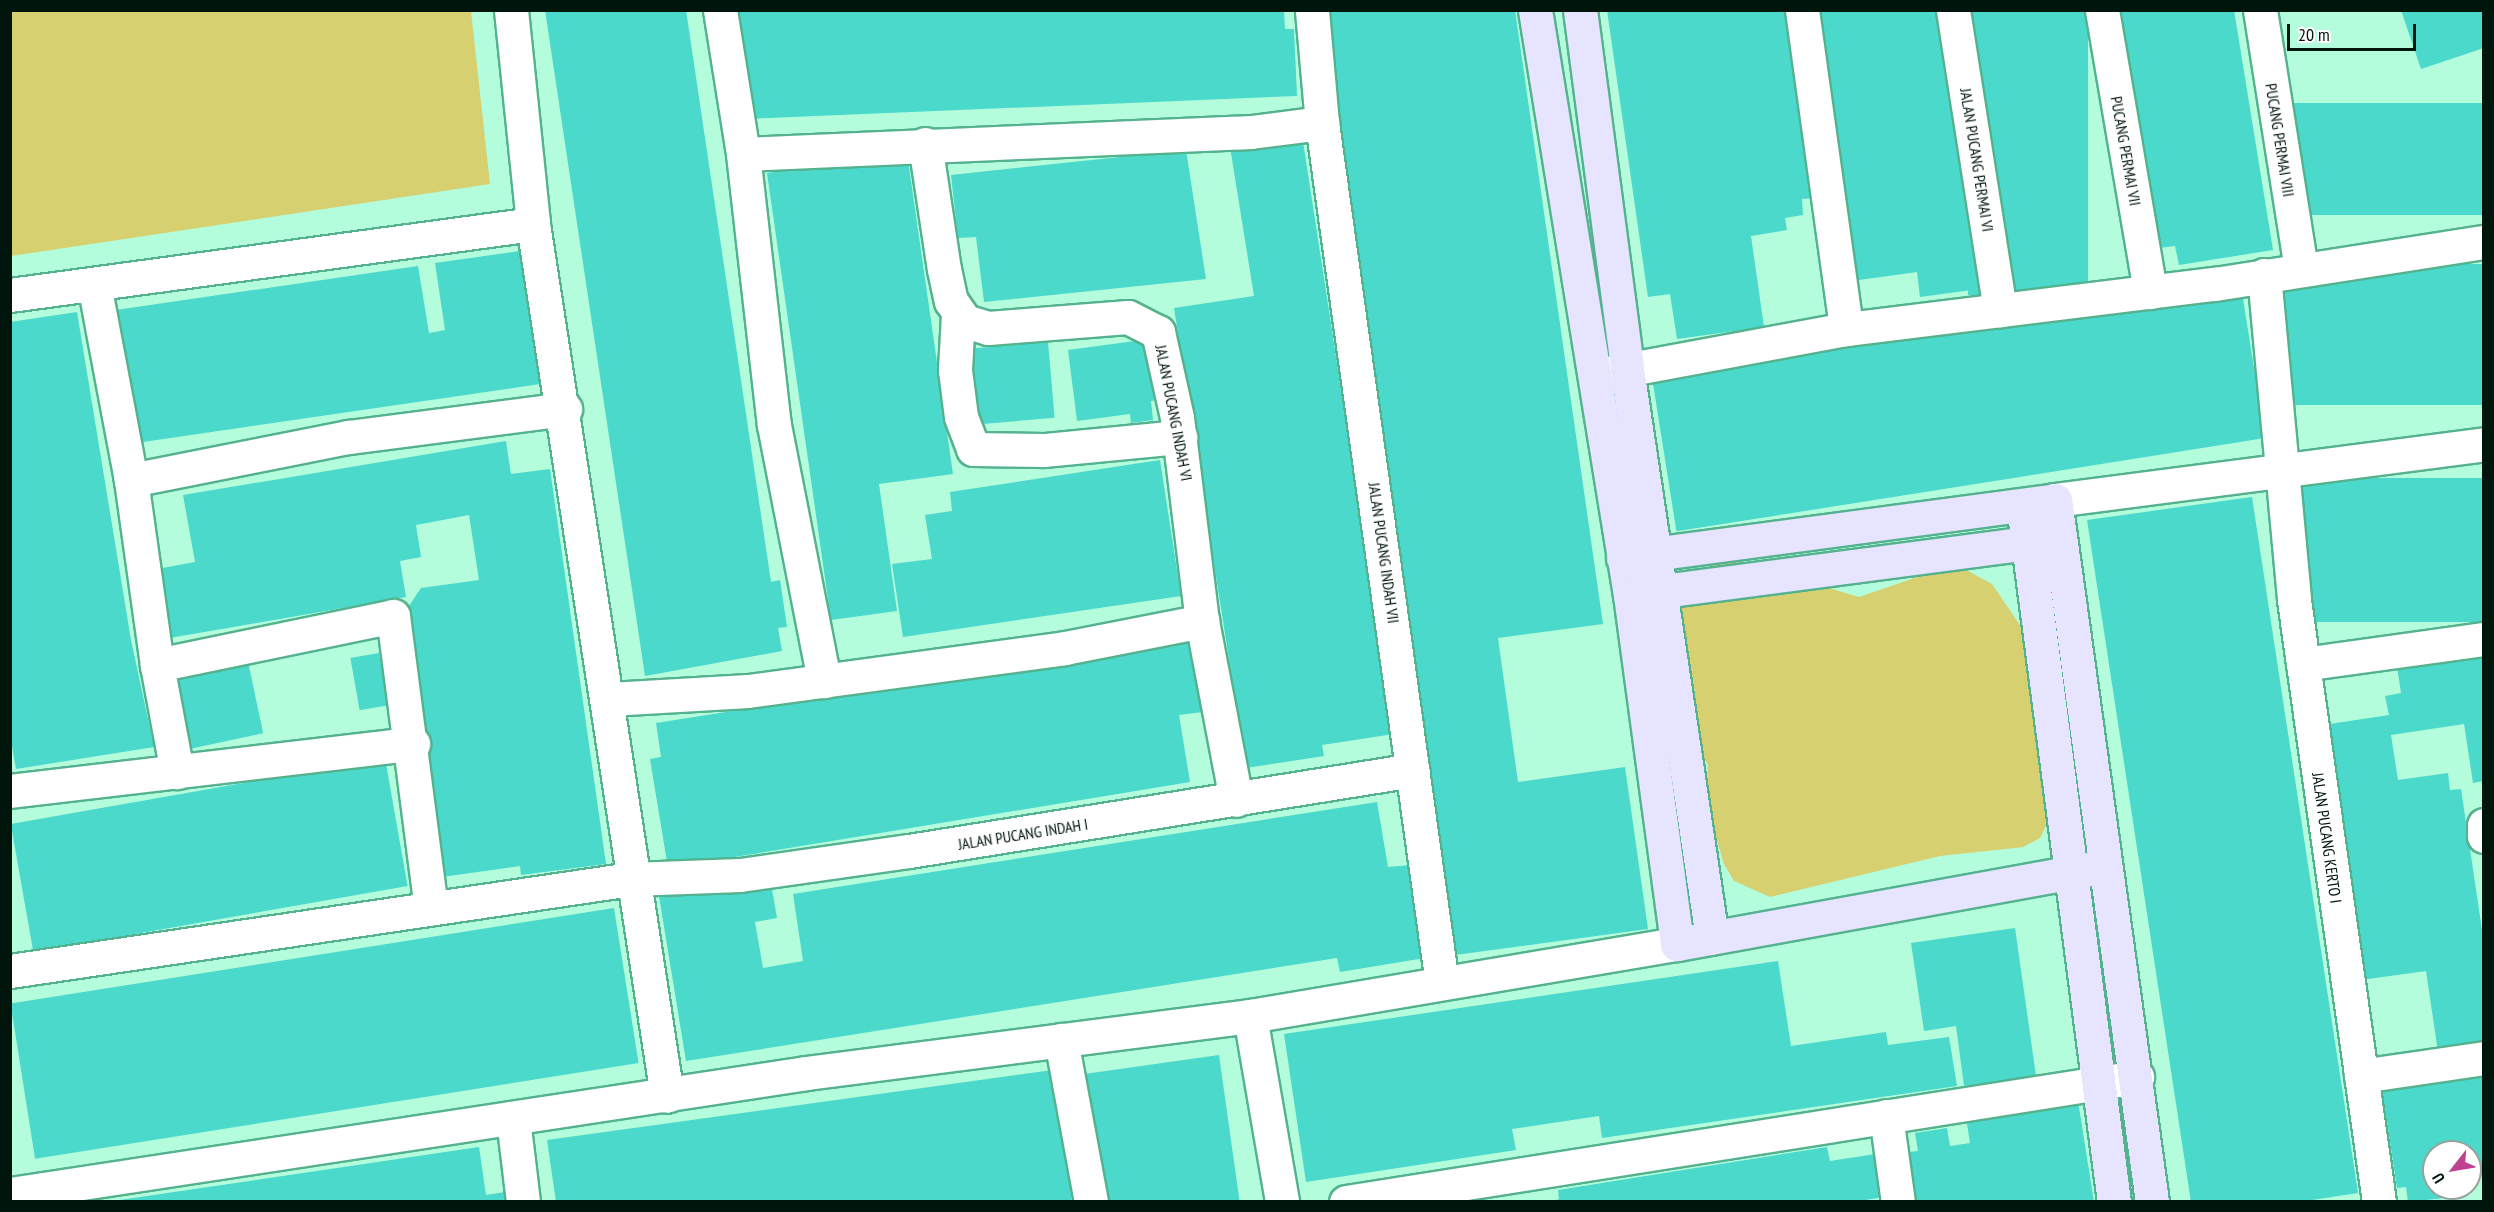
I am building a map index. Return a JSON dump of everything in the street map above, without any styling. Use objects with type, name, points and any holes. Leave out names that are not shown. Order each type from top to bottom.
[{"type":"main road","points":[[1535,10],[1591,376],[1630,595],[1677,944],[2105,866]]},
{"type":"main road","points":[[1580,10],[1627,369],[1663,591],[1712,938]]},
{"type":"main road","points":[[1623,558],[2055,500],[2105,866],[2137,1077],[2152,1202]]},
{"type":"main road","points":[[2023,505],[2069,872],[2115,1202]]},
{"type":"main road","points":[[1630,595],[2060,538]]},
{"type":"street","points":[[511,10],[533,224],[609,699],[631,879],[667,1096]]},
{"type":"street","points":[[720,10],[743,154],[774,424],[824,681]]},
{"type":"street","name":"JALAN PUCANG INDAH VII","points":[[1311,10],[1322,123],[1442,983]]},
{"type":"street","points":[[1802,10],[1846,328]]},
{"type":"street","name":"JALAN PUCANG PERMAI VI","points":[[1953,10],[2000,310]]},
{"type":"street","name":"PUCANG PERMAI VII","points":[[2102,10],[2150,292]]},
{"type":"street","name":"PUCANG PERMAI VIII","points":[[2260,10],[2301,270]]},
{"type":"street","points":[[743,154],[925,144],[1251,132],[1322,123]]},
{"type":"street","points":[[925,144],[944,269],[958,314],[955,370],[961,417],[974,449],[1044,450],[1180,438]]},
{"type":"street","points":[[10,295],[533,224]]},
{"type":"street","points":[[1591,376],[1846,328],[2150,292],[2484,242]]},
{"type":"street","name":"JALAN PUCANG KERTO I","points":[[2264,275],[2303,664],[2379,1202]]},
{"type":"street","points":[[94,284],[131,480],[157,665],[177,772]]},
{"type":"street","name":"JALAN PUCANG INDAH VI","points":[[958,314],[988,328],[1096,315],[1152,326],[1166,355],[1180,438],[1202,621],[1236,800]]},
{"type":"street","points":[[131,480],[350,437],[564,409]]},
{"type":"street","points":[[2055,500],[2285,474],[2484,444]]},
{"type":"street","points":[[157,665],[393,616],[413,744],[431,909]]},
{"type":"street","points":[[609,699],[824,681],[1065,648],[1202,621]]},
{"type":"street","points":[[2303,664],[2484,639]]},
{"type":"street","points":[[10,791],[413,744]]},
{"type":"street","name":"JALAN PUCANG INDAH I","points":[[10,971],[631,879],[740,874],[1236,800],[1413,770]]},
{"type":"street","points":[[2484,825],[2484,836]]},
{"type":"street","points":[[10,1194],[667,1096],[1061,1040],[1250,1016],[1677,944]]},
{"type":"street","points":[[1250,1016],[1282,1202]]},
{"type":"street","points":[[1061,1040],[1091,1202]]},
{"type":"street","points":[[2361,1076],[2484,1058]]},
{"type":"street","points":[[1346,1202],[1473,1193],[1886,1116],[2137,1077]]},
{"type":"street","points":[[1886,1116],[1898,1202]]},
{"type":"street","points":[[513,1119],[523,1202]]},
{"type":"shaded area","points":[[10,11],[471,11],[490,184],[11,256]]},
{"type":"shaded area","points":[[1726,557],[1859,597],[1955,564],[1992,584],[2024,631],[2049,820],[2040,838],[2023,847],[1940,856],[1770,897],[1734,881],[1724,864],[1706,804],[1708,765],[1698,748],[1694,686],[1681,647],[1678,605],[1691,577]]},
{"type":"building","points":[[545,10],[686,10],[771,582],[780,580],[787,627],[778,628],[782,651],[645,676]]},
{"type":"building","points":[[739,10],[1284,10],[1285,29],[1294,29],[1297,96],[744,119]]},
{"type":"building","points":[[1318,10],[1515,10],[1603,624],[1498,638],[1518,782],[1625,767],[1648,929],[1455,955]]},
{"type":"building","points":[[1607,10],[1788,10],[1815,198],[1802,199],[1803,215],[1785,218],[1787,230],[1751,236],[1764,327],[1677,339],[1670,294],[1648,297]]},
{"type":"building","points":[[1814,10],[1940,10],[1979,289],[1920,297],[1917,272],[1852,281]]},
{"type":"building","points":[[1968,10],[2088,10],[2088,295],[1968,295]]},
{"type":"building","points":[[2121,10],[2234,10],[2273,250],[2179,265],[2175,246],[2159,248]]},
{"type":"building","points":[[2401,10],[2484,10],[2484,48],[2421,69]]},
{"type":"building","points":[[2283,103],[2484,103],[2484,215],[2283,215]]},
{"type":"building","points":[[1302,135],[1394,734],[1322,745],[1324,756],[1246,768],[1174,308],[1254,296],[1230,147]]},
{"type":"building","points":[[1186,150],[1206,279],[984,302],[976,237],[958,238],[951,175]]},
{"type":"building","points":[[907,153],[953,474],[879,484],[897,611],[831,620],[767,173]]},
{"type":"building","points":[[520,251],[540,384],[136,443],[116,310],[418,266],[429,333],[445,330],[435,263]]},
{"type":"building","points":[[2266,264],[2484,264],[2484,405],[2266,405]]},
{"type":"building","points":[[2241,286],[2265,438],[1676,531],[1652,379]]},
{"type":"building","points":[[77,312],[131,640],[154,747],[16,769],[10,735],[10,322]]},
{"type":"building","points":[[1150,339],[1158,400],[1151,401],[1153,420],[1131,423],[1130,414],[1077,421],[1068,350]]},
{"type":"building","points":[[1048,342],[1055,418],[979,424],[972,349]]},
{"type":"building","points":[[506,441],[511,474],[550,469],[606,864],[521,875],[520,866],[442,877],[405,612],[421,588],[479,580],[469,515],[416,525],[421,557],[400,561],[406,597],[228,628],[169,638],[157,569],[195,562],[183,495]]},
{"type":"building","points":[[1160,460],[1181,596],[903,637],[892,564],[932,559],[925,515],[952,511],[950,492]]},
{"type":"building","points":[[2297,478],[2484,478],[2484,622],[2297,622]]},
{"type":"building","points":[[2252,497],[2358,1193],[2299,1202],[2191,1202],[2087,520]]},
{"type":"building","points":[[1191,639],[1203,712],[1179,715],[1190,782],[668,868],[650,759],[661,757],[656,723]]},
{"type":"building","points":[[379,653],[388,705],[360,710],[350,658]]},
{"type":"building","points":[[2484,655],[2484,781],[2473,783],[2464,724],[2391,735],[2398,780],[2448,773],[2450,790],[2461,789],[2484,943],[2484,1045],[2438,1052],[2426,971],[2361,980],[2323,725],[2389,715],[2385,696],[2401,693],[2397,667]]},
{"type":"building","points":[[247,657],[263,733],[185,750],[169,674]]},
{"type":"building","points":[[385,758],[408,886],[33,952],[11,824]]},
{"type":"building","points":[[1377,802],[1388,867],[1410,865],[1425,958],[1340,972],[1337,958],[686,1061],[659,896],[770,878],[777,918],[755,922],[763,968],[803,961],[793,894]]},
{"type":"building","points":[[614,908],[639,1063],[35,1159],[11,1004]]},
{"type":"building","points":[[2015,928],[2036,1076],[1964,1086],[1956,1026],[1924,1031],[1911,943]]},
{"type":"building","points":[[1778,961],[1791,1046],[1886,1032],[1888,1045],[1949,1037],[1957,1086],[1602,1138],[1599,1116],[1512,1129],[1516,1150],[1306,1182],[1284,1034]]},
{"type":"building","points":[[1219,1055],[1240,1202],[1102,1202],[1084,1074]]},
{"type":"building","points":[[1053,1070],[1072,1202],[556,1202],[547,1140]]},
{"type":"building","points":[[2484,1075],[2484,1175],[2482,1175],[2482,1140],[2422,1140],[2422,1200],[2426,1200],[2408,1202],[2406,1187],[2397,1188],[2382,1089]]},
{"type":"building","points":[[2078,1101],[2094,1202],[1916,1202],[1909,1152],[1918,1151],[1915,1133],[1947,1128],[1950,1146],[1970,1143],[1966,1117]]},
{"type":"building","points":[[479,1147],[486,1195],[505,1192],[507,1202],[106,1202]]},
{"type":"building","points":[[1827,1147],[1830,1161],[1882,1153],[1889,1196],[1854,1202],[1550,1202],[1559,1199],[1558,1190]]}]
